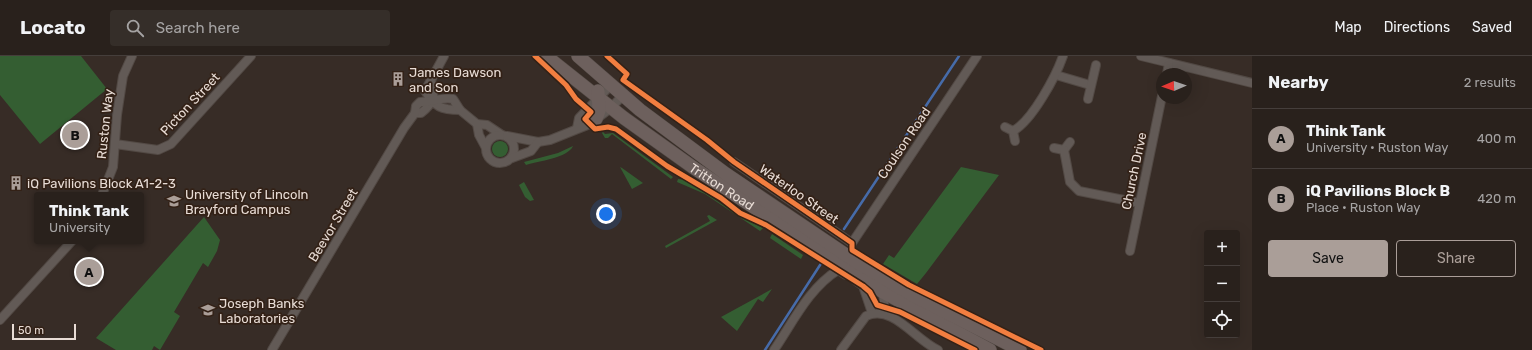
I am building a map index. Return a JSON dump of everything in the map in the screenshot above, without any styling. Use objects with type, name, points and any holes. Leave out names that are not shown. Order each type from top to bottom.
[{"type":"main road","name":"Tritton Road","points":[[546,56],[599,98],[694,168],[883,292],[990,350]]},
{"type":"main road","points":[[567,56],[596,83],[599,98],[599,111],[596,119]]},
{"type":"main road","name":"Tritton Road","points":[[578,56],[623,95],[726,174],[855,261],[912,296],[1020,350]]},
{"type":"street","name":"Ruston Way","points":[[103,192],[113,167],[117,115],[123,76],[132,56]]},
{"type":"street","name":"Picton Street","points":[[115,144],[158,150],[171,144],[250,56]]},
{"type":"street","points":[[444,56],[425,91],[432,102],[442,109],[460,110],[477,124],[487,125],[504,136],[514,144],[512,158]]},
{"type":"street","name":"Coulson Road","points":[[852,243],[977,56]]},
{"type":"street","points":[[1013,131],[1023,125],[1056,75],[1063,56]]},
{"type":"street","points":[[1141,56],[1252,83]]},
{"type":"street","points":[[1168,68],[1169,63]]},
{"type":"street","points":[[1088,99],[1090,85],[1096,65]]},
{"type":"street","points":[[1056,75],[1090,85]]},
{"type":"street","points":[[577,128],[579,118],[611,85]]},
{"type":"street","points":[[486,148],[489,139],[495,135],[538,142],[550,140],[577,128],[585,127],[612,107],[623,95]]},
{"type":"street","name":"Beevor Street","points":[[272,350],[404,128],[415,113],[416,106],[420,102],[432,102]]},
{"type":"street","name":"Church Drive","points":[[1130,251],[1160,104]]},
{"type":"street","points":[[477,124],[479,135],[486,148],[489,158],[497,163],[507,162],[512,158],[531,151],[538,142]]},
{"type":"street","points":[[1005,127],[1013,131]]},
{"type":"street","points":[[1013,131],[1014,141]]},
{"type":"street","points":[[1070,142],[1064,150],[1070,182],[1079,191],[1139,203]]},
{"type":"street","points":[[1054,148],[1064,150]]},
{"type":"street","name":"Waterloo Street","points":[[734,162],[852,243]]},
{"type":"street","points":[[0,320],[69,244]]},
{"type":"street","points":[[774,350],[814,290],[828,276],[838,270],[863,286],[872,313]]},
{"type":"street","points":[[883,292],[885,313]]},
{"type":"street","points":[[841,350],[866,316],[872,313],[885,313],[895,319],[926,344],[938,350]]},
{"type":"green space","points":[[0,56],[81,56],[107,89],[40,144],[0,95]]},
{"type":"green space","points":[[603,132],[605,134],[613,133],[673,177],[671,179],[612,134],[608,138],[605,138],[602,133]]},
{"type":"green space","points":[[500,141],[506,143],[508,149],[506,155],[500,157],[494,155],[492,149],[494,143]]},
{"type":"green space","points":[[573,146],[570,150],[559,156],[526,165],[524,162],[558,153]]},
{"type":"green space","points":[[620,167],[622,168],[643,183],[632,189]]},
{"type":"green space","points":[[961,167],[999,175],[917,284],[883,264],[889,255],[894,258]]},
{"type":"green space","points":[[678,179],[685,180],[743,218],[763,228],[760,231],[705,194],[677,182]]},
{"type":"green space","points":[[524,182],[534,200],[530,201],[525,197],[519,185]]},
{"type":"green space","points":[[709,215],[717,220],[666,248],[665,246],[710,221],[707,216]]},
{"type":"green space","points":[[204,217],[220,240],[217,251],[208,267],[203,263],[174,312],[180,316],[160,350],[154,346],[152,350],[116,350],[96,338]]},
{"type":"green space","points":[[772,234],[803,255],[801,259],[770,238]]},
{"type":"green space","points":[[772,289],[763,302],[758,299],[737,331],[721,317]]},
{"type":"waterway","points":[[844,229],[959,56]]},
{"type":"waterway","points":[[765,350],[822,262]]},
{"type":"cycle path","points":[[535,56],[566,85],[576,99],[591,112],[585,119],[595,129],[608,127],[616,129],[667,166],[721,198],[740,213],[766,225],[863,286],[870,292],[877,305],[900,312],[975,350]]},
{"type":"cycle path","points":[[607,56],[627,74],[623,80],[707,140],[734,162],[852,243],[852,250],[909,285],[1041,350]]},
{"type":"place","name":"James Dawson and Son","points":[[398,79]]},
{"type":"place","name":"iQ Pavilions Block B","points":[[75,135]]},
{"type":"place","name":"iQ Pavilions Block A1-2-3","points":[[16,183]]},
{"type":"place","name":"University of Lincoln Brayford Campus","points":[[174,201]]},
{"type":"place","name":"Think Tank","points":[[89,272]]},
{"type":"place","name":"Joseph Banks Laboratories","points":[[208,310]]}]
